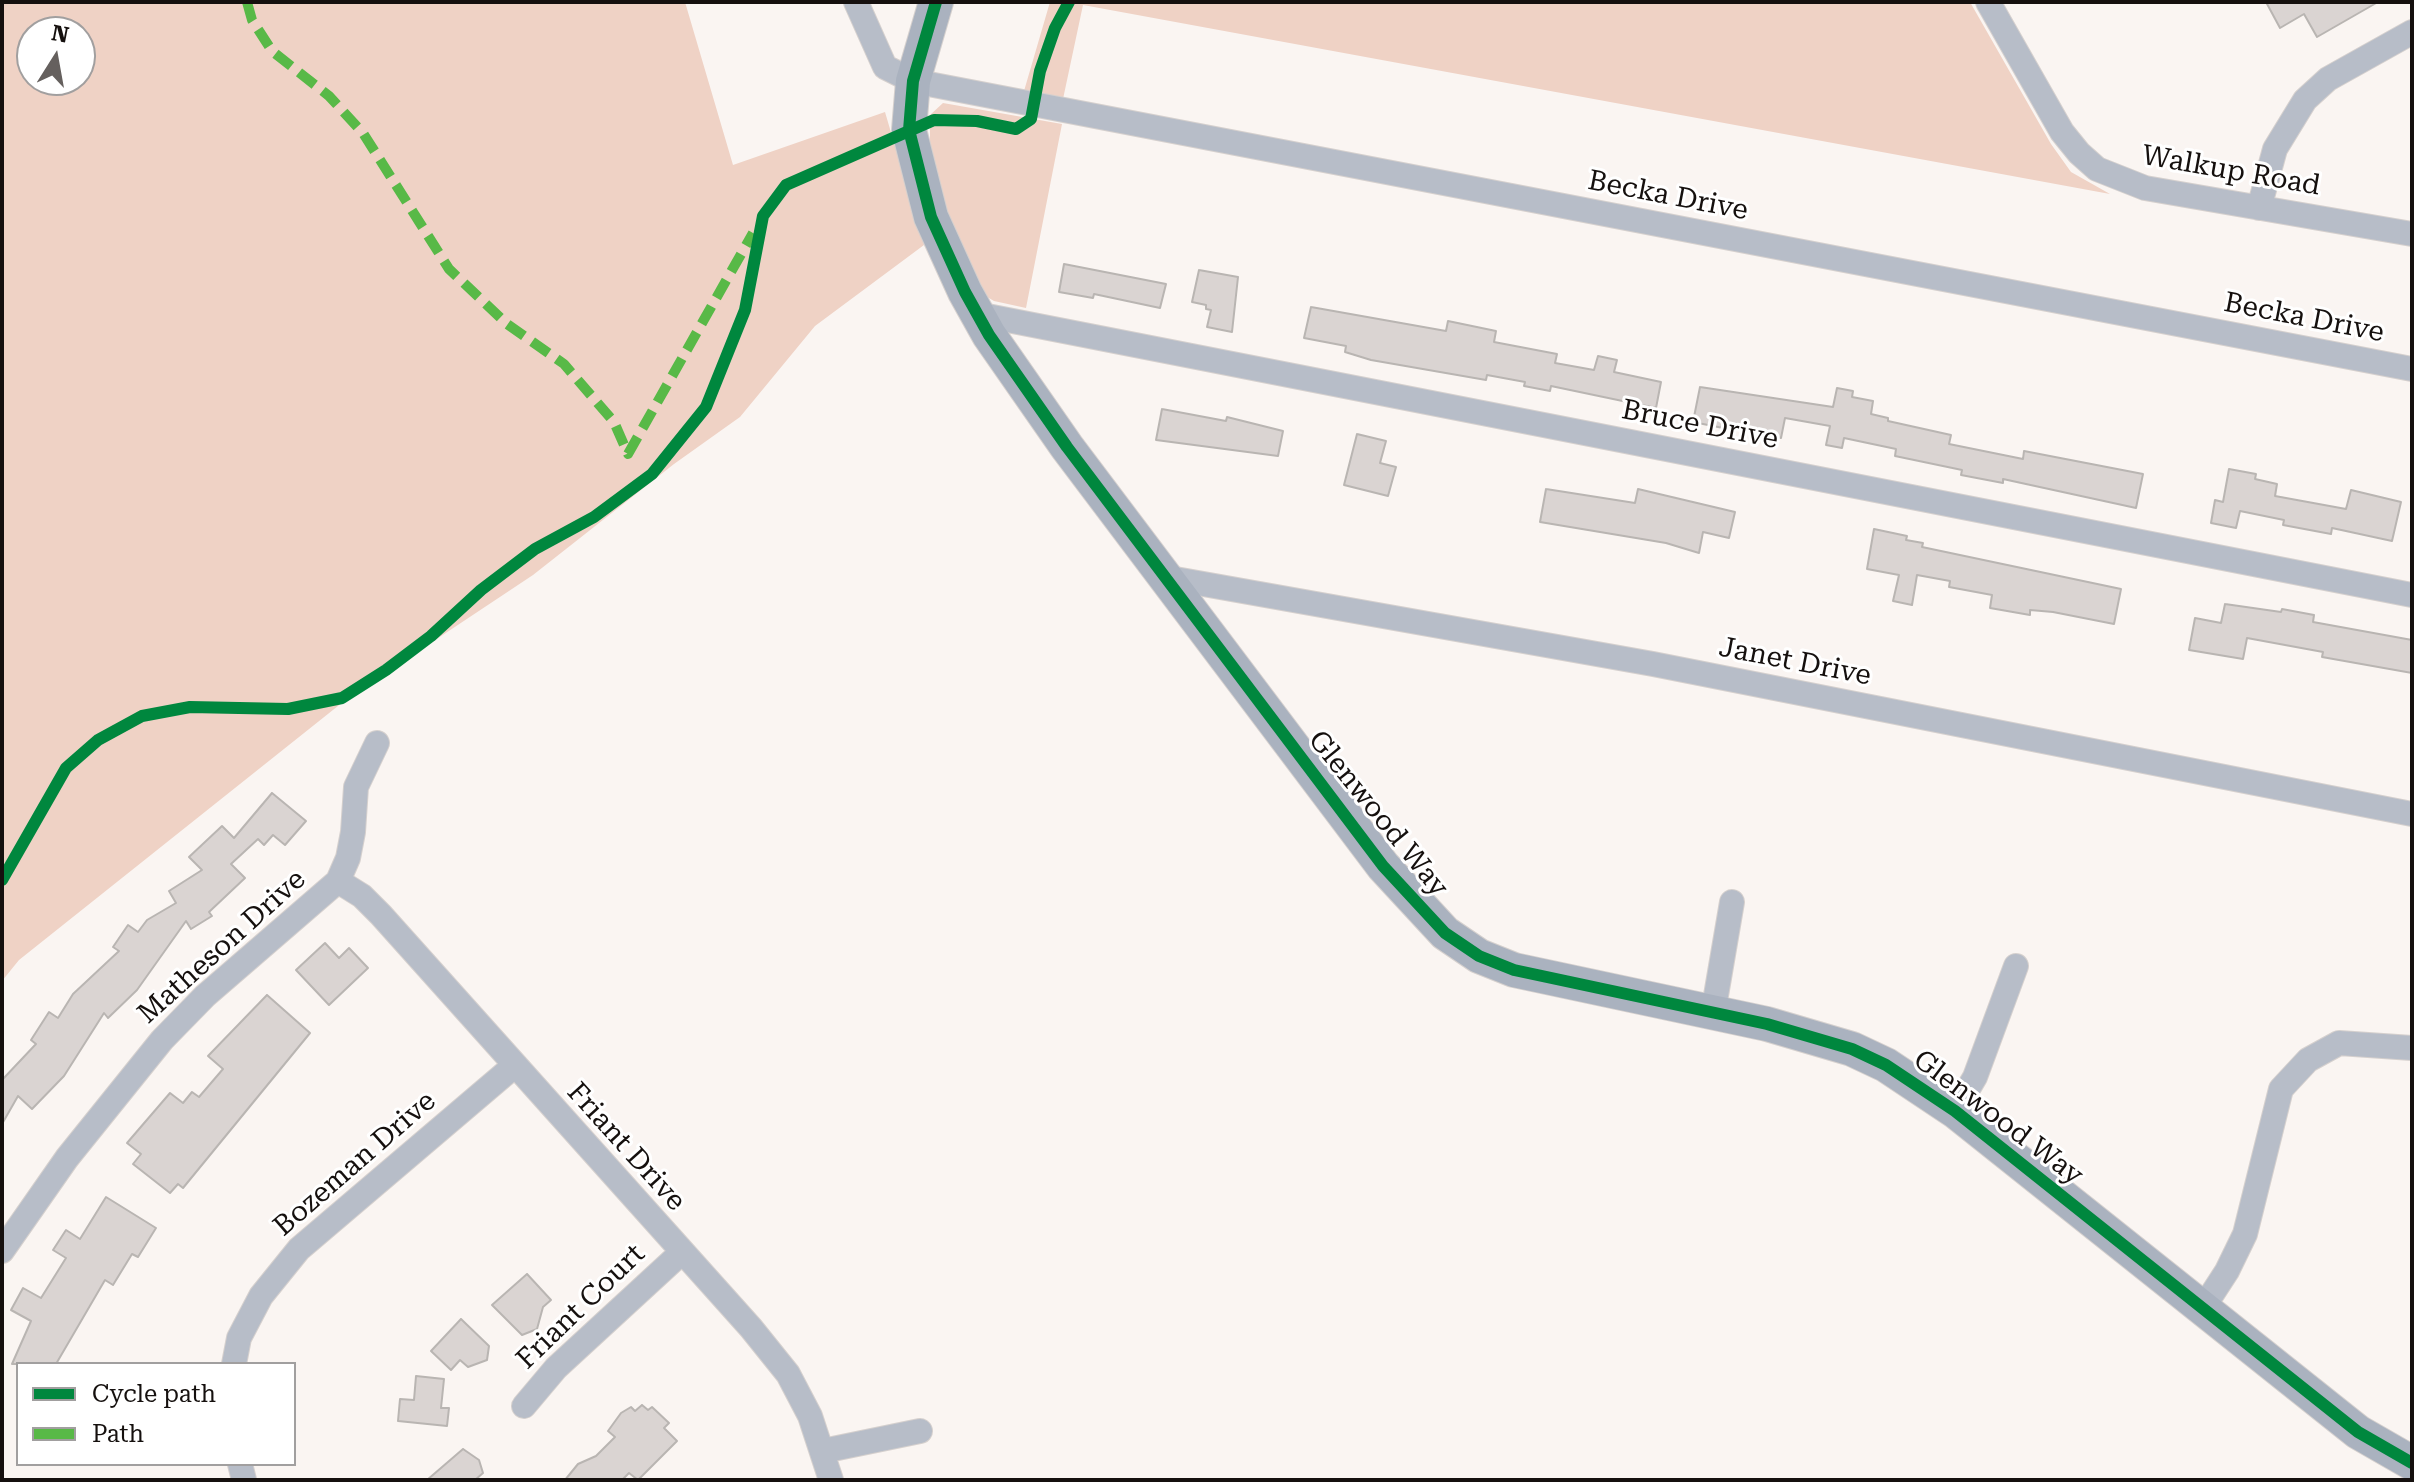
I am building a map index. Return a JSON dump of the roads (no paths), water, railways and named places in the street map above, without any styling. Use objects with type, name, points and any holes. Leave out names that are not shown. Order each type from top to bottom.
[{"type":"street","points":[[856,2],[885,67],[913,81]]},
{"type":"street","name":"Glenwood Way","points":[[936,2],[913,81],[909,119],[915,161],[931,217],[977,314],[1067,447],[1164,577],[1383,866],[1445,933],[1479,956],[1514,970],[1781,1027],[1852,1049],[1920,1085],[2358,1432],[2412,1463]]},
{"type":"street","name":"Walkup Road","points":[[1988,2],[2062,132],[2097,169],[2145,188],[2412,234]]},
{"type":"street","points":[[2259,208],[2275,149],[2305,100],[2328,79],[2412,32]]},
{"type":"street","name":"Becka Drive","points":[[913,81],[2412,369]]},
{"type":"street","name":"Bruce Drive","points":[[977,314],[2412,595]]},
{"type":"street","name":"Janet Drive","points":[[1164,577],[1653,664],[2412,814]]},
{"type":"street","name":"Matheson Drive","points":[[2,1251],[67,1158],[162,1040],[205,996],[338,881],[348,858],[353,832],[356,787],[377,743]]},
{"type":"street","name":"Friant Drive","points":[[338,881],[362,896],[381,915],[788,1374],[823,1451],[831,1480]]},
{"type":"street","points":[[1713,1013],[1732,902]]},
{"type":"street","points":[[1955,1111],[1979,1068],[2016,966]]},
{"type":"street","points":[[2203,1308],[2227,1271],[2245,1234],[2281,1089],[2308,1060],[2339,1043],[2412,1048]]},
{"type":"street","name":"Bozeman Drive","points":[[234,1362],[239,1338],[261,1296],[299,1249],[514,1066]]},
{"type":"street","name":"Friant Court","points":[[524,1406],[556,1368],[681,1253]]},
{"type":"street","points":[[823,1451],[920,1431]]}]
